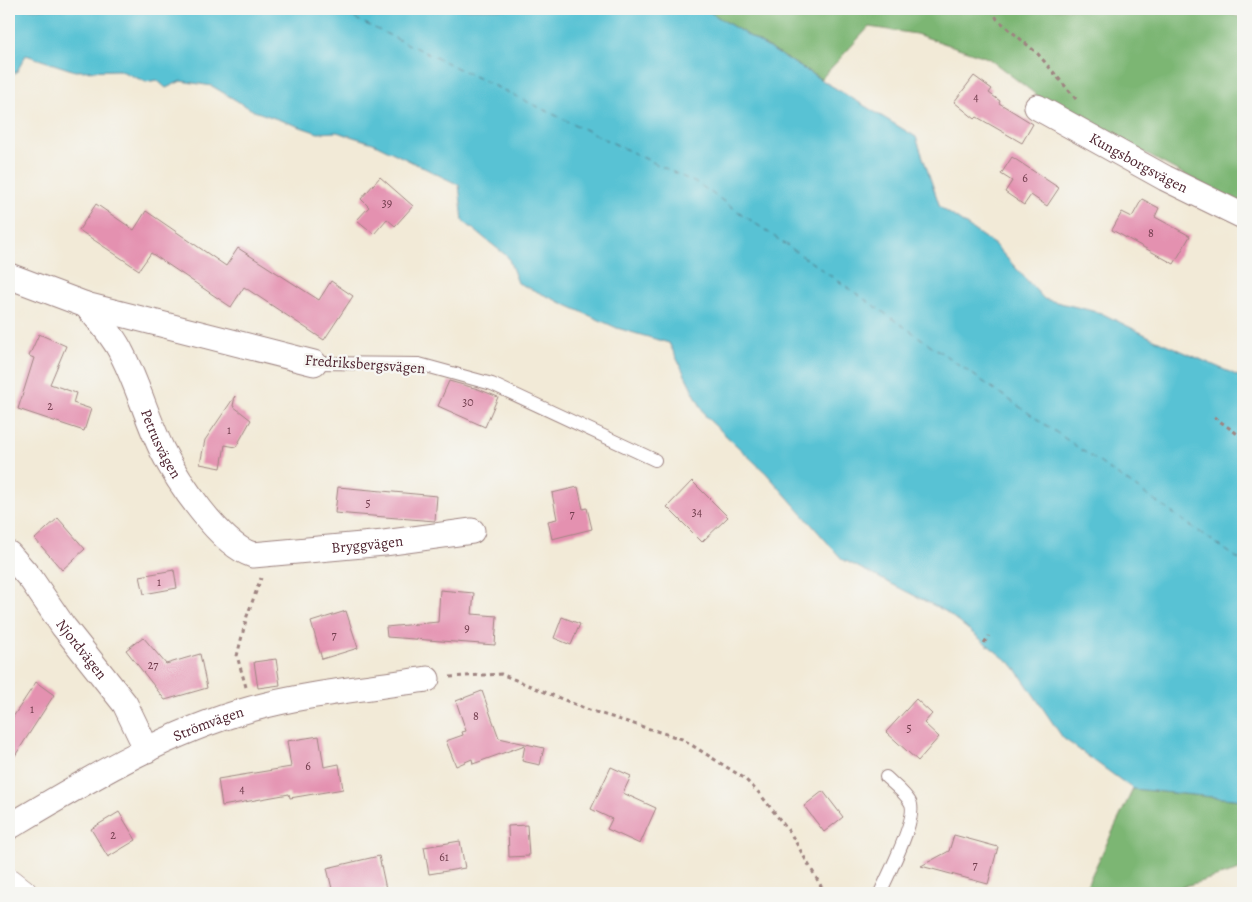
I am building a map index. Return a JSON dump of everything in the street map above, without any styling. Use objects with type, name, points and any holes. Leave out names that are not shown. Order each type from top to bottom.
[{"type":"street","name":"Kungsborgsvägen","points":[[1037,107],[1165,178],[1243,216]]},
{"type":"street","name":"Fredriksbergsvägen","points":[[9,276],[86,305],[314,363]]},
{"type":"street","name":"Petrusvägen","points":[[86,305],[122,352],[170,464],[203,513],[224,537],[243,552],[258,554]]},
{"type":"street","name":"Bryggvägen","points":[[258,554],[384,543],[472,531]]},
{"type":"street","name":"Njordvägen","points":[[9,554],[31,579],[63,626],[125,704],[147,750]]},
{"type":"street","name":"Strömvägen","points":[[9,827],[113,765],[226,717],[252,709],[316,696],[427,679]]},
{"type":"street","points":[[9,882],[23,893]]},
{"type":"lane","name":"Fredriksbergsvägen","points":[[314,363],[418,364],[492,384],[655,460]]},
{"type":"lane","points":[[880,893],[910,824],[913,810],[910,802],[886,777]]},
{"type":"path","points":[[992,9],[997,19],[1038,54],[1082,107]]},
{"type":"path","points":[[1214,417],[1243,438]]},
{"type":"path","points":[[252,709],[237,656],[247,616],[262,577],[250,568],[258,554]]},
{"type":"path","points":[[984,643],[989,636]]},
{"type":"path","points":[[427,679],[501,674],[589,710],[682,739],[744,778],[760,794],[791,834],[824,893]]},
{"type":"green space","points":[[709,9],[1213,9],[1243,18],[1243,206],[1038,96],[988,58],[916,34],[869,27],[821,79],[711,13]]},
{"type":"green space","points":[[1133,789],[1243,800],[1243,869],[1182,887],[1171,893],[1083,893]]},
{"type":"water","points":[[9,9],[709,9],[711,13],[916,137],[940,207],[995,245],[1044,299],[1101,313],[1154,339],[1243,378],[1243,800],[1133,789],[1063,738],[1014,666],[945,611],[842,559],[766,473],[706,417],[669,343],[617,328],[518,283],[508,257],[463,221],[459,185],[373,143],[337,132],[318,133],[254,111],[212,86],[181,81],[166,88],[157,80],[146,82],[119,70],[75,71],[26,55],[16,73],[9,72]]},
{"type":"building","points":[[974,76],[992,89],[989,93],[1000,101],[999,103],[1033,124],[1022,143],[977,117],[975,119],[954,102]]},
{"type":"building","points":[[1012,157],[1059,188],[1047,206],[1031,195],[1024,205],[1005,192],[1012,181],[1001,174]]},
{"type":"building","points":[[380,177],[413,206],[395,226],[387,219],[374,234],[357,220],[369,207],[361,199]]},
{"type":"building","points":[[1142,199],[1159,208],[1155,217],[1190,236],[1174,264],[1112,230],[1122,212],[1132,217]]},
{"type":"building","points":[[96,204],[134,230],[146,211],[226,266],[238,248],[319,300],[331,281],[353,296],[324,340],[244,287],[231,307],[151,253],[139,270],[79,230]]},
{"type":"building","points":[[39,334],[66,346],[50,384],[76,393],[73,403],[91,409],[84,431],[18,409],[34,358],[29,356]]},
{"type":"building","points":[[449,381],[498,397],[485,427],[438,406]]},
{"type":"building","points":[[235,396],[233,406],[251,420],[236,447],[225,445],[221,468],[200,464],[205,440]]},
{"type":"building","points":[[692,481],[728,517],[702,542],[667,507]]},
{"type":"building","points":[[338,487],[437,496],[435,521],[335,513]]},
{"type":"building","points":[[578,487],[583,509],[587,508],[592,529],[552,539],[548,521],[557,519],[552,493]]},
{"type":"building","points":[[58,518],[85,549],[62,570],[35,539]]},
{"type":"building","points":[[174,570],[177,588],[144,594],[140,576]]},
{"type":"building","points":[[440,590],[474,593],[472,614],[497,616],[495,645],[387,637],[386,627],[438,622]]},
{"type":"building","points":[[346,611],[358,648],[322,659],[311,622]]},
{"type":"building","points":[[562,617],[580,624],[571,645],[554,638]]},
{"type":"building","points":[[143,637],[166,664],[200,654],[207,688],[165,700],[126,650]]},
{"type":"building","points":[[276,659],[280,685],[258,688],[254,662]]},
{"type":"building","points":[[36,682],[54,695],[9,765],[9,723]]},
{"type":"building","points":[[482,691],[499,738],[544,748],[540,765],[522,761],[525,745],[473,764],[472,759],[456,766],[446,741],[463,735],[462,732],[466,731],[456,701]]},
{"type":"building","points":[[916,699],[932,714],[924,723],[939,737],[918,761],[886,732]]},
{"type":"building","points":[[319,736],[324,767],[339,764],[343,789],[290,798],[289,794],[222,806],[218,779],[291,767],[287,741]]},
{"type":"building","points":[[611,767],[631,776],[623,793],[656,808],[640,844],[607,829],[612,819],[591,809]]},
{"type":"building","points":[[823,791],[843,817],[824,832],[804,806]]},
{"type":"building","points":[[119,812],[136,840],[108,857],[91,829]]},
{"type":"building","points":[[527,825],[529,856],[509,857],[508,826]]},
{"type":"building","points":[[954,835],[998,847],[988,884],[921,866],[949,851]]},
{"type":"building","points":[[460,841],[465,868],[429,874],[424,847]]},
{"type":"building","points":[[379,856],[386,889],[369,893],[333,893],[327,868]]},
{"type":"ferry route","points":[[335,9],[700,185],[1243,562]]}]
